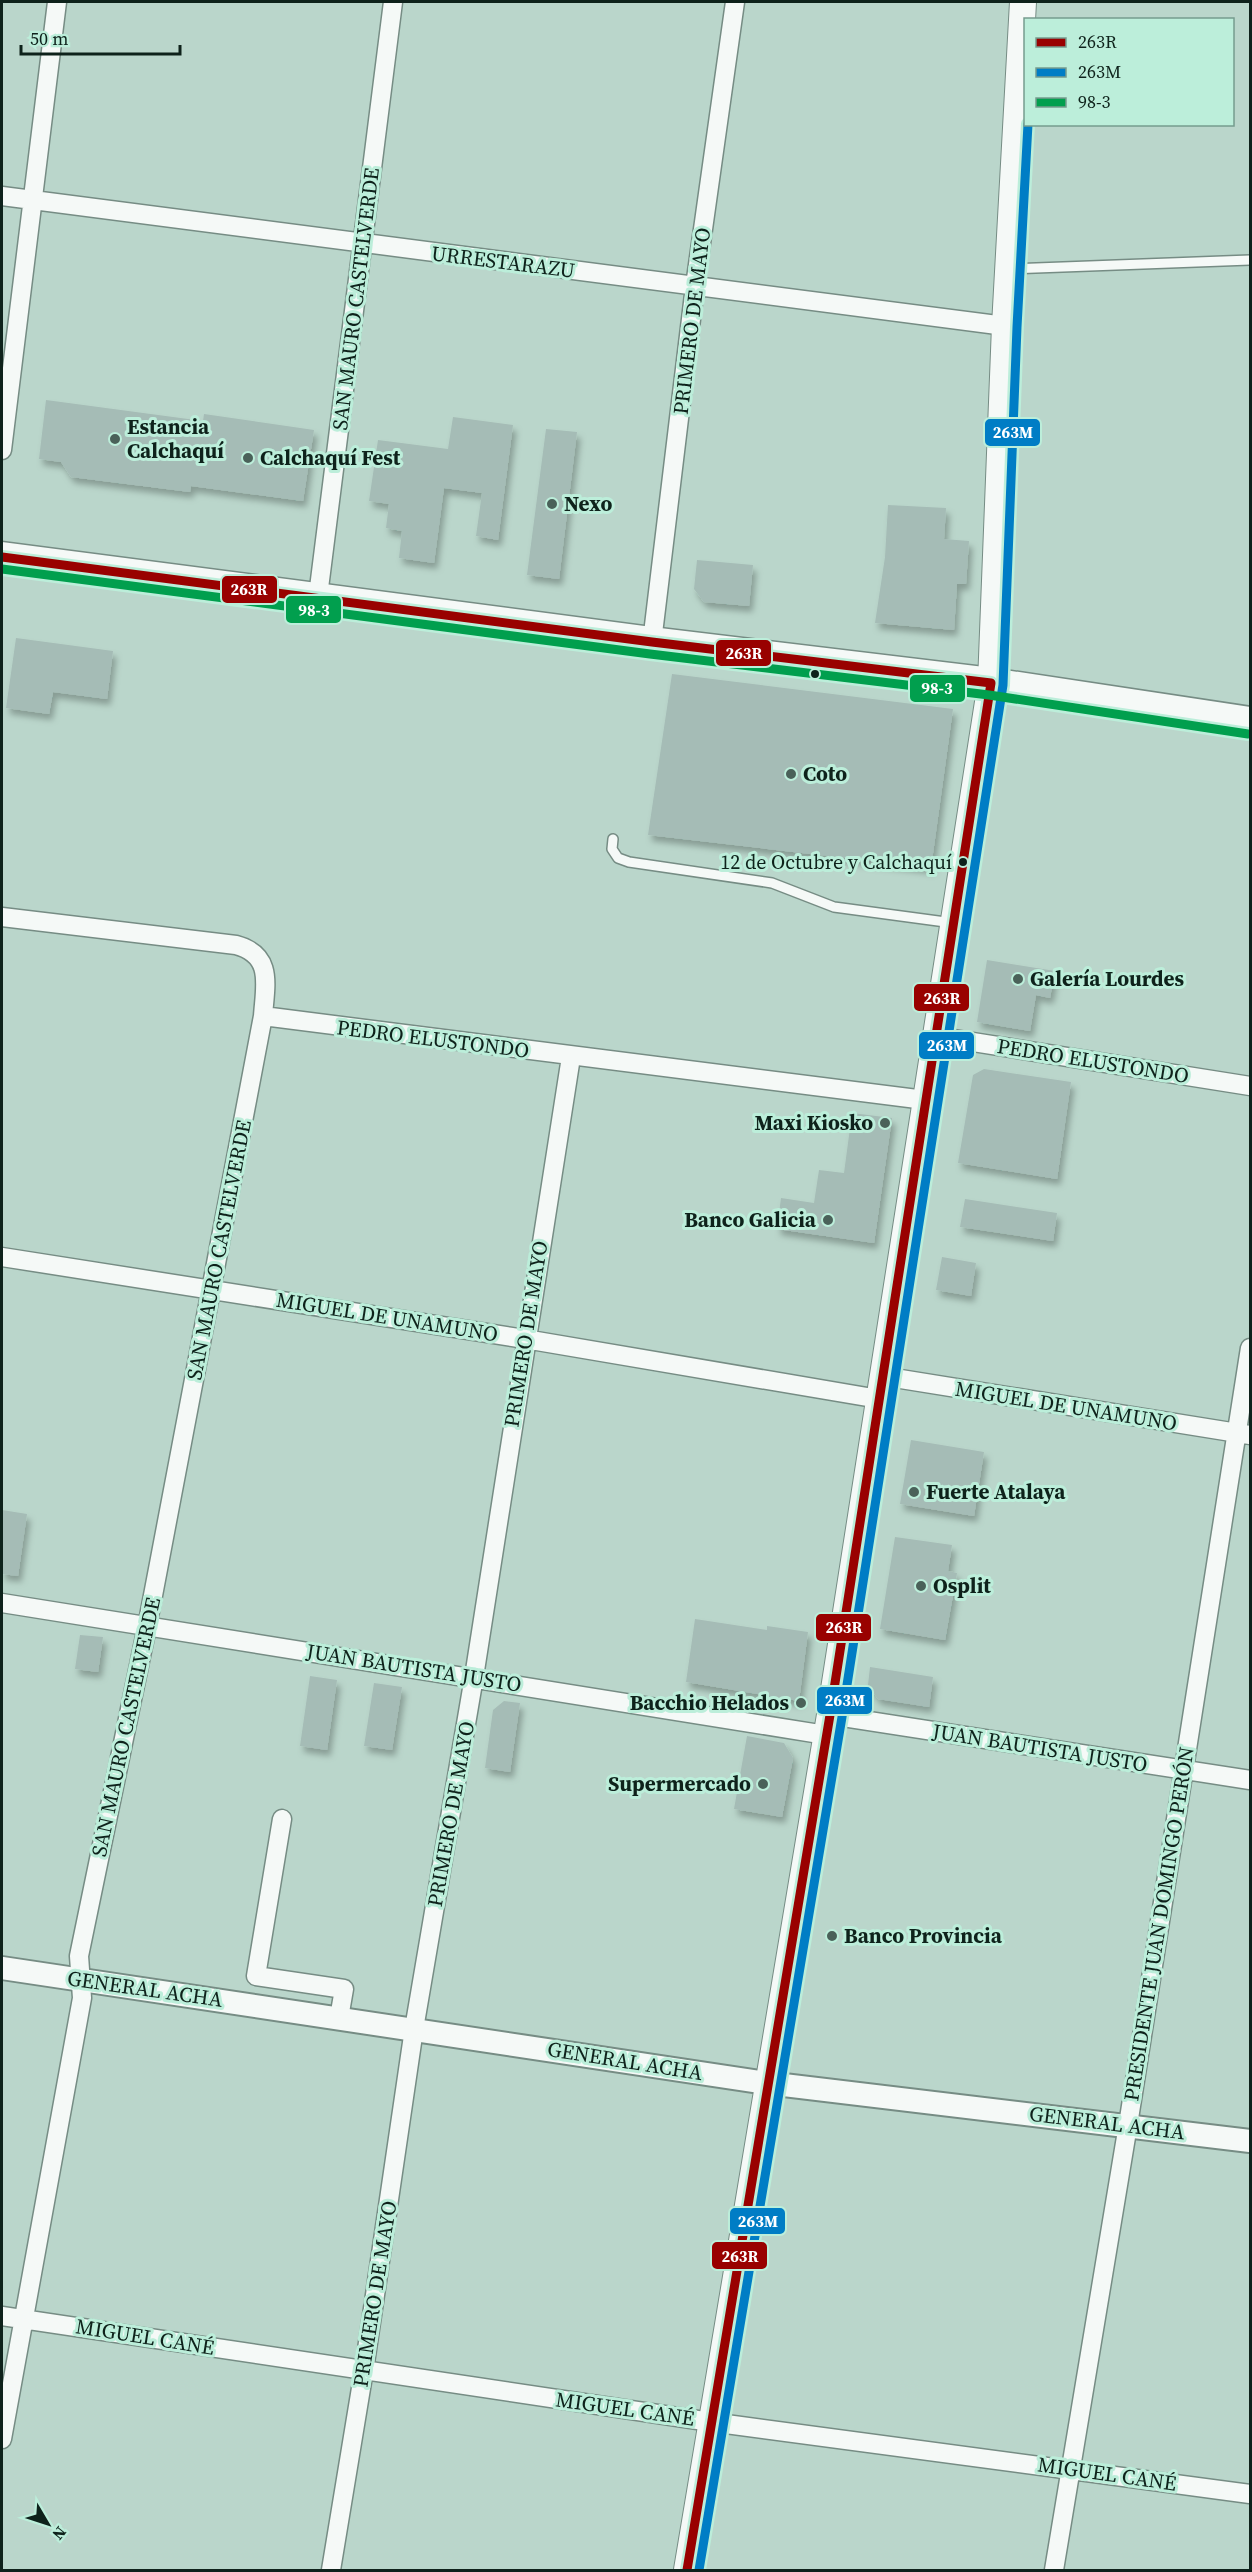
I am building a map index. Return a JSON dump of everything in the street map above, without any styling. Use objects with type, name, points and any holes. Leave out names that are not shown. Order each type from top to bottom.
[{"type":"main road","points":[[687,2571],[828,1725],[991,683],[1005,326],[1023,2]]},
{"type":"main road","points":[[2,557],[318,596],[652,642],[991,683],[1251,722]]},
{"type":"street","points":[[2,450],[57,2]]},
{"type":"street","name":"SAN MAURO CASTELVERDE","points":[[318,596],[393,2]]},
{"type":"street","name":"PRIMERO DE MAYO","points":[[652,642],[695,286],[735,2]]},
{"type":"street","name":"URRESTARAZU","points":[[2,196],[1005,326]]},
{"type":"street","points":[[2,917],[249,948],[264,965],[263,1016]]},
{"type":"street","name":"SAN MAURO CASTELVERDE","points":[[2,2439],[82,1998],[79,1956],[213,1290],[263,1016]]},
{"type":"street","name":"PEDRO ELUSTONDO","points":[[263,1016],[571,1057],[925,1100]]},
{"type":"street","name":"PEDRO ELUSTONDO","points":[[935,1036],[1251,1086]]},
{"type":"street","name":"PRIMERO DE MAYO","points":[[331,2571],[364,2370],[414,2029],[474,1677],[525,1339],[571,1057]]},
{"type":"street","name":"MIGUEL DE UNAMUNO","points":[[2,1257],[525,1339],[880,1388],[1244,1434]]},
{"type":"street","name":"PRESIDENTE JUAN DOMINGO PERÓN","points":[[1054,2571],[1128,2125],[1183,1770],[1244,1434],[1251,1348]]},
{"type":"street","name":"JUAN BAUTISTA JUSTO","points":[[2,1604],[474,1677],[1251,1780]]},
{"type":"street","points":[[282,1819],[256,1976],[344,1989],[339,2018]]},
{"type":"street","name":"GENERAL ACHA","points":[[2,1968],[767,2083],[1251,2141]]},
{"type":"street","name":"MIGUEL CANÉ","points":[[2,2316],[711,2422],[1251,2494]]},
{"type":"lane","points":[[1009,270],[1251,260]]},
{"type":"lane","points":[[613,839],[612,849],[618,858],[629,862],[772,883],[834,907],[953,923]]},
{"type":"building","points":[[46,400],[203,421],[204,414],[314,430],[303,501],[191,486],[190,492],[71,477],[61,462],[39,459]]},
{"type":"building","points":[[453,417],[513,425],[498,540],[476,536],[482,493],[444,488],[434,563],[399,558],[402,531],[386,528],[389,504],[369,501],[378,440],[448,449]]},
{"type":"building","name":"Nexo","points":[[546,429],[577,432],[559,579],[527,575]]},
{"type":"building","points":[[888,505],[946,508],[944,539],[969,541],[966,584],[957,584],[954,630],[875,623],[885,557]]},
{"type":"building","points":[[697,560],[753,565],[749,606],[704,602],[694,589]]},
{"type":"building","points":[[16,638],[113,651],[107,699],[53,692],[49,714],[6,708]]},
{"type":"building","name":"Coto","points":[[672,674],[953,709],[931,868],[648,835]]},
{"type":"building","points":[[987,960],[1055,971],[1050,998],[1036,995],[1030,1031],[977,1022]]},
{"type":"building","points":[[984,1069],[1071,1082],[1057,1179],[958,1163],[973,1075]]},
{"type":"building","points":[[852,1113],[892,1118],[874,1243],[777,1229],[781,1198],[814,1203],[819,1170],[844,1173]]},
{"type":"building","points":[[965,1199],[1057,1213],[1053,1241],[960,1227]]},
{"type":"building","points":[[942,1257],[976,1263],[971,1296],[936,1290]]},
{"type":"building","points":[[911,1440],[984,1452],[974,1516],[900,1504]]},
{"type":"building","points":[[2,1510],[27,1514],[18,1576],[2,1574]]},
{"type":"building","points":[[895,1537],[952,1545],[948,1571],[957,1573],[945,1640],[880,1629]]},
{"type":"building","points":[[695,1619],[767,1630],[767,1626],[808,1632],[799,1701],[686,1682]]},
{"type":"building","points":[[80,1635],[103,1637],[98,1672],[75,1669]]},
{"type":"building","points":[[870,1667],[933,1677],[929,1707],[878,1699],[868,1685]]},
{"type":"building","points":[[310,1676],[337,1680],[327,1750],[300,1746]]},
{"type":"building","points":[[374,1683],[402,1687],[392,1750],[364,1746]]},
{"type":"building","points":[[504,1701],[520,1703],[510,1772],[485,1768],[493,1710]]},
{"type":"building","name":"Supermercado","points":[[747,1736],[784,1743],[793,1758],[782,1817],[734,1809]]},
{"type":"transit line","name":"263M","points":[[699,2570],[842,1717],[1003,685],[1017,327],[1028,126]]},
{"type":"transit line","name":"263R","points":[[2,557],[652,642],[991,683]]},
{"type":"transit line","name":"98-3","points":[[2,569],[650,654],[989,695],[1248,734]]},
{"type":"transit line","name":"263R","points":[[687,2570],[830,1715],[991,683]]},
{"type":"place","name":"Estancia Calchaquí","points":[[115,439]]},
{"type":"place","name":"Calchaquí Fest","points":[[248,458]]},
{"type":"place","name":"Nexo","points":[[552,504]]},
{"type":"place","name":"Coto","points":[[791,774]]},
{"type":"place","name":"12 de Octubre y Calchaquí","points":[[963,862]]},
{"type":"place","name":"Galería Lourdes","points":[[1018,979]]},
{"type":"place","name":"Maxi Kiosko","points":[[885,1123]]},
{"type":"place","name":"Banco Galicia","points":[[828,1220]]},
{"type":"place","name":"Fuerte Atalaya","points":[[914,1492]]},
{"type":"place","name":"Osplit","points":[[921,1586]]},
{"type":"place","name":"Bacchio Helados","points":[[801,1703]]},
{"type":"place","name":"Supermercado","points":[[763,1784]]},
{"type":"place","name":"Banco Provincia","points":[[832,1936]]}]
